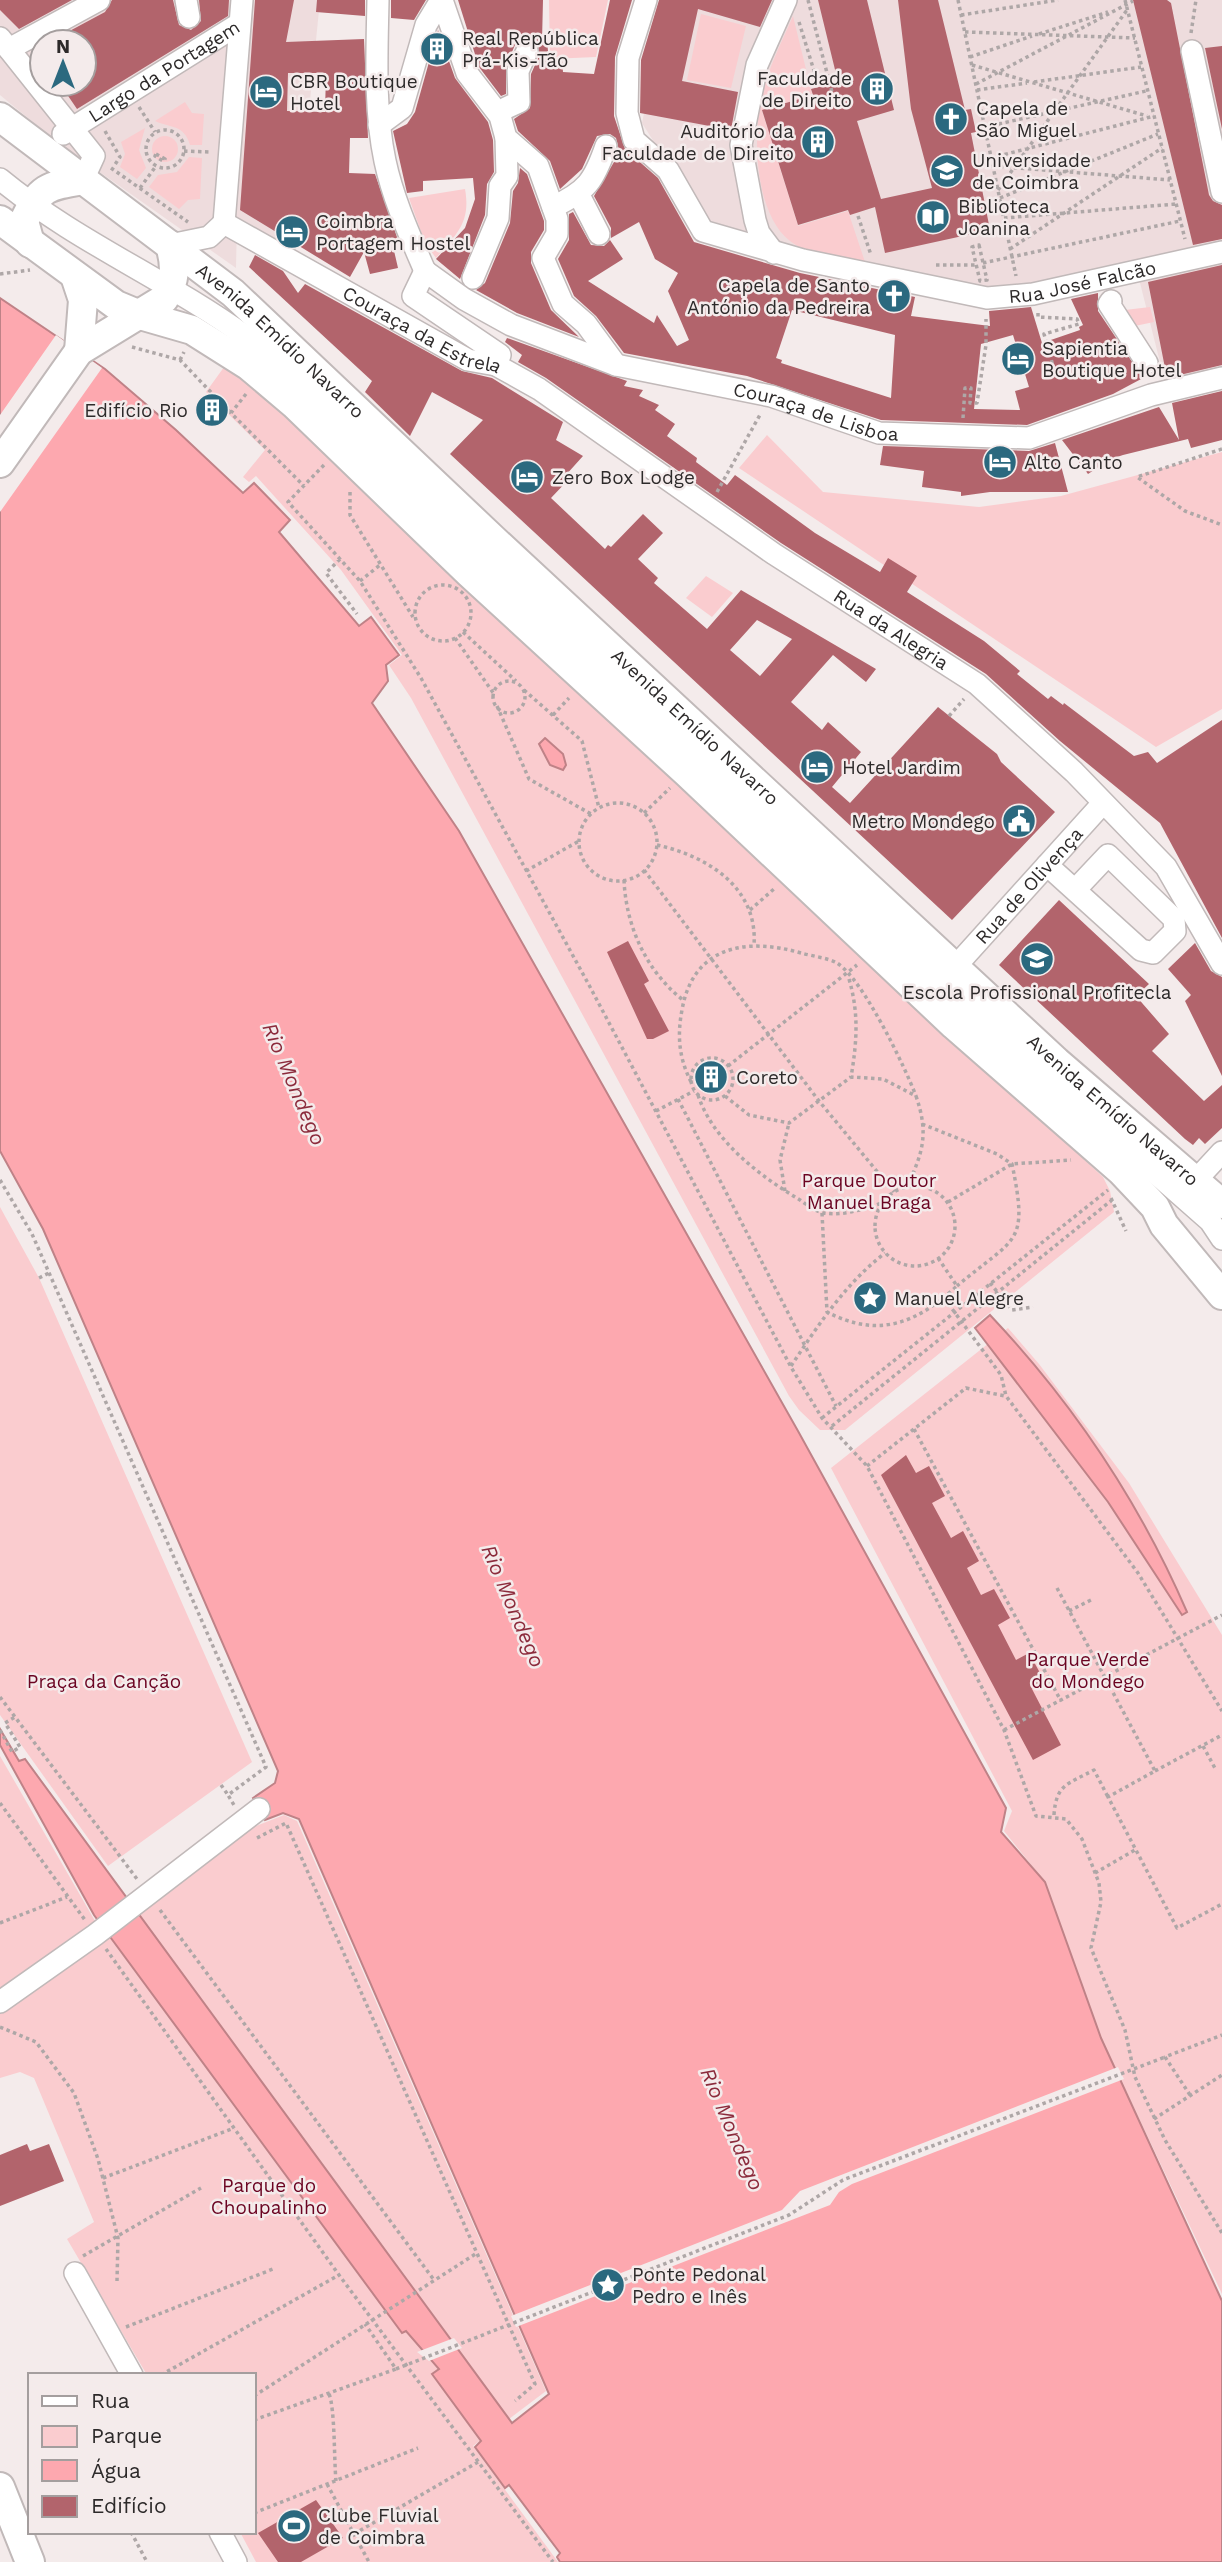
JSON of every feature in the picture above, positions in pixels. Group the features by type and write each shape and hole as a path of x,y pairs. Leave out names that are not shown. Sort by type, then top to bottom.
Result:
{"main road":[{"path":"0,117 20,139 83,180"},
{"path":"31,257 24,221 40,192 51,186 83,180"},
{"name":"Avenida Emídio Navarro","path":"83,180 233,293 493,539 1057,1062 1174,1191"},
{"path":"0,220 31,257 75,276 83,300 79,351"},
{"path":"0,463 79,351 164,299 172,286 176,267 170,245"},
{"name":"Avenida Emídio Navarro","path":"75,276 116,305 140,316 192,330 249,366 294,404 469,573 687,773 954,1025 1121,1171 1174,1191 1222,1204"},
{"name":"Avenida Emídio Navarro","path":"1174,1191 1164,1225 1222,1295"},
{"path":"0,2487 30,2562"}],"street":[{"path":"83,180 94,156 65,128 5,44 99,0"},
{"path":"239,24 242,0"},
{"path":"378,0 379,125 385,162 405,223 425,271"},
{"path":"379,125 402,108 426,25 441,0"},
{"path":"441,0 467,73 500,116 506,138 507,176 500,186 498,218 473,278"},
{"name":"Rua José Falcão","path":"646,0 628,58 627,113 634,140 668,170 703,231 774,253 987,298 1032,294 1222,252"},
{"path":"774,253 759,233 755,220 741,145 757,65 791,6"},
{"name":"Largo da Portagem","path":"65,128 130,92 239,24"},
{"name":"Largo da Portagem","path":"217,230 230,153 239,24"},
{"path":"506,108 519,102 518,71 527,51"},
{"path":"1192,51 1222,192"},
{"path":"506,138 538,166 557,219 557,234 543,258 552,282 563,303 586,324 616,365"},
{"path":"553,207 579,195 596,175 606,146"},
{"path":"0,179 32,204 94,244 172,286 245,336 713,766 969,1009 1210,1222 1222,1239"},
{"path":"579,195 598,234"},
{"path":"170,245 217,230"},
{"name":"Couraça da Estrela","path":"217,230 468,360 496,365 500,355 413,296 425,271"},
{"name":"Couraça de Lisboa","path":"425,271 464,299 512,325 616,365 771,396 879,433 1029,438 1159,393 1222,378"},
{"path":"1111,301 1109,303 1147,363"},
{"name":"Rua da Alegria","path":"496,365 538,389 774,554 957,669 1023,724 1166,867 1183,914 1222,964"},
{"name":"Rua de Olivença","path":"955,967 1103,803"},
{"path":"1047,864 1075,890 1141,950 1153,953 1175,932 1183,914 1108,855 1075,890"},
{"path":"1174,1191 1222,1152"},
{"path":"0,2002 142,1900 251,1815"},
{"path":"75,2273 131,2373"},
{"path":"221,2534 236,2562"}],"path":[{"path":"808,0 833,96"},
{"path":"958,0 1016,276"},
{"path":"961,15 1058,0"},
{"path":"1192,51 1190,40 1196,0"},
{"path":"970,57 1133,1"},
{"path":"998,190 1107,37 1126,4"},
{"path":"1126,4 1185,241"},
{"path":"791,6 818,85 828,80"},
{"path":"976,84 1110,11"},
{"path":"965,32 1135,38"},
{"path":"972,65 1147,116"},
{"path":"977,90 1142,67"},
{"path":"985,127 1147,90"},
{"path":"130,92 155,132"},
{"path":"991,158 1154,116"},
{"path":"166,129 177,133 184,151 174,166 156,166 148,159 145,149 149,138 155,132 166,129"},
{"path":"1000,198 1158,134"},
{"path":"1010,249 1162,148"},
{"path":"184,151 230,153"},
{"path":"140,188 156,166"},
{"path":"993,166 1170,180"},
{"path":"112,168 140,188 217,230"},
{"path":"1004,218 1176,204"},
{"path":"858,216 869,247"},
{"path":"983,263 1180,221"},
{"path":"979,245 983,263 987,280 980,281 972,247 979,245"},
{"path":"0,274 31,257"},
{"path":"962,437 965,388 971,388 970,403 977,403 986,345 987,298"},
{"path":"1047,311 1037,313 1038,317 1077,319 1079,324 1044,334 1057,380"},
{"path":"130,346 180,360 304,486"},
{"path":"231,413 250,390"},
{"path":"708,509 771,396"},
{"path":"1222,449 1137,477 1185,511 1222,526"},
{"path":"325,463 288,502 360,581 421,678 656,1111 791,1367 822,1418 867,1466 1004,1730 1036,1816 1054,1815 1066,1819 1074,1827 1095,1873 1101,1902 1091,1948 1125,2030 1135,2077 1154,2119 1222,2233"},
{"path":"350,487 350,515 418,628 439,641 455,638 463,632 471,618 469,603 453,586 444,584 427,589 416,603 415,620"},
{"path":"340,559 326,573 357,614"},
{"path":"360,581 381,565"},
{"path":"463,632 582,741 599,808"},
{"path":"455,638 494,694 529,779 591,814"},
{"path":"494,694 496,687 508,681 523,688 526,697 518,710 511,712 497,706"},
{"path":"553,715 573,694"},
{"path":"644,813 672,786"},
{"path":"622,803 644,813 651,822 657,845 645,870 624,880 602,877 592,871 585,863 579,841 580,831 591,814 599,808 622,803"},
{"path":"526,872 579,841"},
{"path":"657,845 688,852 721,872 750,911 755,930 754,945"},
{"path":"645,870 819,1101 894,1192"},
{"path":"624,880 625,909 632,931 668,989 683,1000"},
{"path":"750,911 779,884"},
{"path":"882,1203 875,1229 886,1253 907,1265 920,1266 938,1258 950,1246 954,1236 953,1213 948,1202 937,1192 922,1186 907,1187 894,1192 882,1203 855,1212 822,1213 765,1179 720,1133 703,1111 680,1061 678,1027 686,987 711,957 741,946 754,945 792,950 837,963 847,974 872,1008 906,1069 916,1096 922,1124 923,1152 907,1187"},
{"path":"729,1066 861,961"},
{"path":"847,974 856,1003 858,1040 851,1077"},
{"path":"691,1082 694,1067 700,1061 715,1058 729,1066 733,1078 725,1096"},
{"path":"785,1191 780,1160 789,1123 851,1077 883,1079 916,1096"},
{"path":"656,1111 696,1093 711,1100 725,1096"},
{"path":"725,1096 749,1115 789,1123"},
{"path":"678,1099 836,1406"},
{"path":"827,1312 863,1324 902,1324 944,1298 1006,1247 1018,1230 1021,1212 1012,1164 997,1154 922,1124"},
{"path":"948,1202 1012,1164 1074,1160"},
{"path":"0,1180 32,1234 266,1767 228,1795"},
{"path":"1103,1186 1108,1190 1126,1231"},
{"path":"822,1418 1108,1190"},
{"path":"832,1426 1112,1200"},
{"path":"822,1213 827,1312"},
{"path":"791,1367 827,1312 861,1271 886,1253"},
{"path":"938,1258 957,1286"},
{"path":"39,1278 49,1273"},
{"path":"990,1283 1012,1310 1032,1307"},
{"path":"944,1298 1001,1375 1006,1396 1138,1573 1222,1711"},
{"path":"867,1466 966,1388 1006,1396"},
{"path":"855,1391 862,1402"},
{"path":"914,1429 1061,1700"},
{"path":"1057,1588 1155,1772"},
{"path":"1069,1611 1093,1599"},
{"path":"1004,1730 1222,1615"},
{"path":"0,1697 142,1900 434,2280"},
{"path":"0,1730 12,1752 20,1747 5,1723 15,1717"},
{"path":"1108,1797 1222,1735"},
{"path":"1203,1745 1216,1770"},
{"path":"1054,1815 1055,1798 1061,1788 1094,1770 1177,1928 1222,1904"},
{"path":"222,1785 228,1795 251,1815 255,1839 286,1823 536,2384 515,2401"},
{"path":"0,1803 68,1896 99,1932 234,2128 551,2561"},
{"path":"1095,1873 1135,1850"},
{"path":"0,1923 68,1896"},
{"path":"0,2027 36,2042 74,2093 103,2178 118,2238 117,2281"},
{"path":"256,2419 396,2369 789,2215 843,2180 1222,2035"},
{"path":"1165,2057 1189,2095"},
{"path":"1154,2119 1222,2076"},
{"path":"103,2178 234,2128"},
{"path":"75,2273 69,2264 201,2188"},
{"path":"256,2395 477,2253"},
{"path":"109,2334 273,2269"},
{"path":"166,2373 339,2274"},
{"path":"365,2324 396,2369"},
{"path":"329,2394 333,2408 331,2421 336,2481"},
{"path":"256,2512 418,2448"},
{"path":"354,2534 478,2462"},
{"path":"327,2484 369,2562"},
{"path":"132,2534 146,2562"}],"shaded area":[{"path":"0,0 320,0 295,252 237,220 236,268 57,142 0,95"},
{"name":"Universidade de Coimbra","path":"668,0 1222,0 1222,375 1166,386 1136,267 986,293 808,253 702,218 642,123"}],"green space":[{"path":"549,0 608,0 596,57 550,59"},
{"path":"701,14 746,26 731,88 687,80"},
{"path":"793,16 812,94 762,111 798,226 848,211 866,265 816,254 790,241 778,229 763,194 757,152 759,113 768,75"},
{"path":"185,102 192,113 204,114 202,145 190,145 180,130 155,121"},
{"path":"145,128 139,150 146,168 137,179 120,167 125,154 121,142"},
{"path":"165,136 175,139 178,149 175,159 165,162 155,159 152,149 155,139"},
{"path":"189,157 202,158 200,199 188,200 179,209 149,187 158,175 177,172"},
{"path":"465,189 466,210 461,227 436,258 425,243 409,198"},
{"path":"1150,307 1154,322 1130,327 1125,310"},
{"name":"Parque Doutor Manuel Braga","path":"227,363 1103,1177 1110,1191 1114,1212 845,1430 820,1430 789,1396 411,698 389,665 402,655 341,570 256,476 249,482 243,477 265,450 206,392"},
{"path":"767,435 823,492 979,507 1061,496 1222,452 1222,709 1156,747 739,468"},
{"path":"706,576 733,593 712,617 686,598"},
{"name":"Praça da Canção","path":"0,1207 39,1278 252,1762 108,1866 0,1715"},
{"name":"Parque Verde do Mondego","path":"1008,1328 1039,1364 1129,1483 1222,1635 1222,2294 1101,2038 1045,1882 1004,1831 1012,1811 831,1468"},
{"name":"Parque do Choupalinho","path":"0,1756 95,1921 247,1806 256,1826 284,1815 297,1821 546,2391 473,2446 558,2562 256,2562 241,2534 256,2534 256,2373 146,2373 67,2239 94,2222 34,2078 20,2072 0,2078"}],"water":[{"name":"Rio Mondego","path":"0,298 105,369 243,493 254,483 290,520 279,532 359,626 371,617 399,655 386,665 388,681 372,703 459,831 798,1431 1006,1808 1001,1832 1045,1882 1101,2038 1222,2301 1222,2562 560,2562 557,2557 560,2553 509,2485 505,2488 475,2447 481,2441 432,2374 439,2369 406,2331 402,2333 94,1915 0,1745 0,1729 19,1761 25,1759 512,2423 549,2394 299,1819 283,1813 265,1820 253,1798 275,1783 278,1771 43,1229 0,1151"},
{"path":"545,738 563,754 566,765 563,770 550,765 539,744"},
{"path":"990,1315 1049,1383 1102,1455 1148,1531 1187,1612 1182,1615 1108,1502 975,1328"}],"pier":[{"path":"56,335 102,368 0,512 0,415"},
{"name":"Ponte Pedonal Pedro e Inês","path":"1118,2067 1124,2079 852,2184 839,2192 830,2205 516,2327 511,2316 782,2210 800,2191"},
{"path":"454,2338 462,2348 429,2361 417,2352"}],"building":[{"path":"0,0 72,0 19,29 0,10"},
{"path":"112,0 173,0 179,25 191,30 201,21 199,0 229,0 228,16 98,96 98,28 75,28 105,12"},
{"path":"255,0 294,0 286,42 364,39 368,138 350,138 349,173 375,174 398,240 392,242 398,268 370,274 364,252 350,277 240,210","holes":["288,73 326,73 325,112 287,111"]},
{"path":"317,0 365,0 365,16 316,12"},
{"path":"391,0 426,0 414,20 391,18"},
{"path":"458,0 543,0 542,41 547,41 549,61 562,60 563,72 594,74 610,0 632,0 615,57 614,116 625,149 658,178 694,242 800,273 915,297 911,316 990,326 989,311 1031,307 1042,343 1080,330 1079,327 1083,325 1071,299 1098,293 1098,311 1143,378 1113,394 1027,425 881,420 747,376 624,353 596,316 574,296 558,259 569,240 569,214 573,212 591,245 604,246 610,240 623,259 588,281 654,323 657,315 677,346 689,340 668,291 678,273 655,259 639,222 611,238 611,228 594,196 619,150 616,138 610,134 597,136 582,169 560,189 550,161 518,131 514,119 530,108 531,74 539,56 538,44 526,38 515,45 506,66 506,94 501,96 479,67","holes":["792,310 895,335 891,398 781,363 782,360 776,358","1013,335 1029,387 1015,391 1020,410 974,409 981,344"]},
{"path":"659,0 772,0 760,27 698,9 682,81 738,92 731,130 640,113 641,60"},
{"path":"818,0 867,0 894,110 857,121 881,199 932,188 911,109 898,0 938,0 965,110 971,109 976,132 971,133 990,230 885,253 875,207 850,215 848,210 798,225 762,110 813,95 811,89 838,82"},
{"path":"1133,0 1167,0 1171,3 1209,195 1213,201 1222,205 1222,239 1193,245"},
{"path":"438,30 455,78 488,122 493,140 494,172 487,184 485,215 460,279 436,259 465,228 475,199 473,178 423,181 423,191 407,193 393,131 407,124 415,112"},
{"path":"1222,46 1222,129 1205,48"},
{"path":"70,98 95,98 77,109"},
{"path":"520,168 527,174 544,221 544,230 531,252 531,263 551,310 579,337 517,313 476,290 485,283 510,223 513,191 518,183"},
{"path":"255,255 283,271 298,293 305,284 462,371 492,378 563,422 556,440 583,456 565,476 569,479 551,498 605,549 608,545 611,547 643,514 663,533 638,559 658,578 654,583 707,629 741,590 876,669 866,682 833,655 791,702 822,730 828,722 861,752 832,787 850,803 938,707 997,754 1001,762 1055,812 952,920 450,454 483,420 432,392 410,436 365,392 372,381 249,267","holes":["757,620 792,639 760,676 730,650"]},
{"path":"1222,265 1222,365 1167,378 1148,282"},
{"path":"507,338 627,381 624,386 643,390 639,396 659,405 655,410 675,424 667,436 697,458 696,462 727,485 735,475 815,533 880,572 888,558 917,576 907,592 984,641 1020,671 1017,674 1048,699 1051,696 1063,705 1064,703 1134,756 1148,752 1157,763 1222,720 1222,938 1160,823 1060,741 986,674 781,543 546,378 518,362 522,355 505,342"},
{"path":"1222,391 1222,440 1191,448 1188,439 1123,455 1099,463 1100,466 1088,474 1062,440 1159,407 1179,440 1172,403"},
{"path":"1055,443 1068,492 990,492 961,496 961,492 922,487 924,471 880,465 883,446 1029,451"},
{"path":"1059,900 1149,984 1136,996 1169,1034 1152,1051 1204,1101 1222,1085 1222,1128 1205,1144 1199,1138 1193,1145 1185,1139 999,965"},
{"path":"628,941 649,981 644,984 669,1031 653,1039 647,1039 607,952"},
{"path":"1195,943 1211,971 1222,977 1222,1076 1185,1001 1191,995 1168,969"},
{"name":"Coreto","path":"711,1065 722,1072 723,1077 716,1088 711,1089 700,1082 699,1077 706,1066"},
{"path":"906,1455 916,1473 929,1466 945,1496 932,1503 951,1538 963,1531 979,1561 967,1568 981,1595 994,1589 1010,1618 998,1625 1016,1660 1029,1653 1045,1682 1032,1689 1061,1745 1033,1760 881,1475"},
{"path":"27,2144 30,2151 49,2144 64,2181 0,2206 0,2155"},
{"path":"316,2500 343,2538 301,2562 278,2562 258,2533"}],"place":[{"name":"Real República Prá-Kis-Tão","path":"437,49"},
{"name":"Faculdade de Direito","path":"877,89"},
{"name":"CBR Boutique Hotel","path":"266,92"},
{"name":"Capela de São Miguel","path":"951,119"},
{"name":"Auditório da Faculdade de Direito","path":"818,142"},
{"name":"Universidade de Coimbra","path":"947,171"},
{"name":"Biblioteca Joanina","path":"933,217"},
{"name":"Coimbra Portagem Hostel","path":"292,232"},
{"name":"Capela de Santo António da Pedreira","path":"894,296"},
{"name":"Sapientia Boutique Hotel","path":"1018,359"},
{"name":"Edifício Rio","path":"212,410"},
{"name":"Alto Canto","path":"1000,462"},
{"name":"Zero Box Lodge","path":"527,477"},
{"name":"Hotel Jardim","path":"817,767"},
{"name":"Metro Mondego","path":"1019,821"},
{"name":"Escola Profissional Profitecla","path":"1037,959"},
{"name":"Coreto","path":"711,1077"},
{"name":"Manuel Alegre","path":"870,1298"},
{"name":"Ponte Pedonal Pedro e Inês","path":"608,2285"},
{"name":"Clube Fluvial de Coimbra","path":"294,2526"}]}
